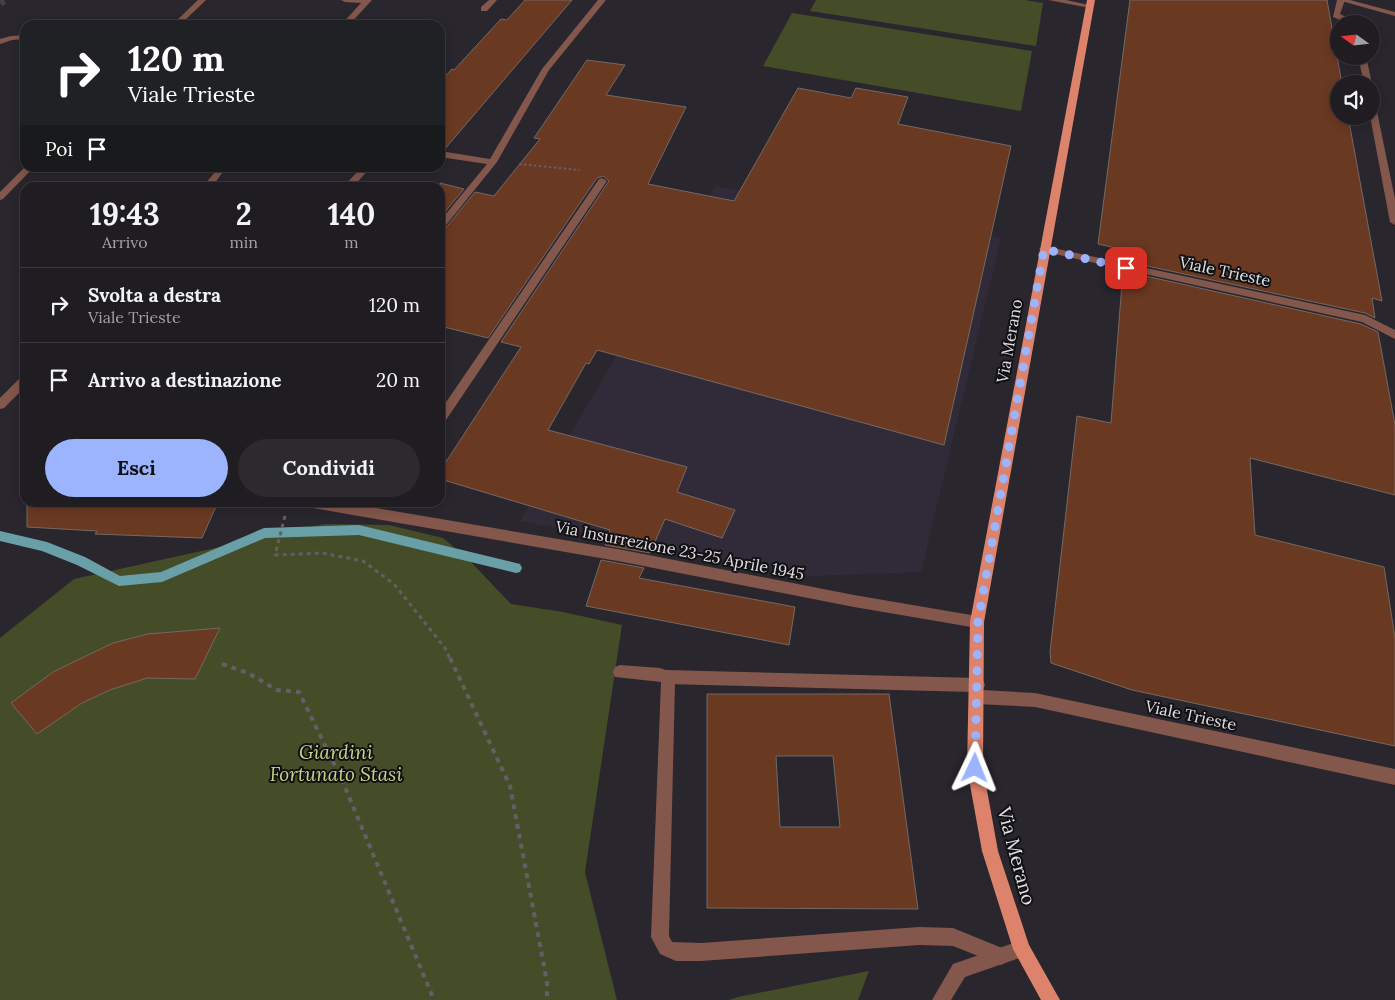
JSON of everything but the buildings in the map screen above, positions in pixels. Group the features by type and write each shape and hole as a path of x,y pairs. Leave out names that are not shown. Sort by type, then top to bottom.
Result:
{"main road":[{"name":"Via Merano","path":"1052,1000 1022,949 990,851 975,768 978,622 1044,249 1091,3"}],"street":[{"path":"181,20 202,0"},
{"path":"345,0 367,0"},
{"path":"349,20 367,0"},
{"path":"484,9 493,0"},
{"path":"445,221 493,162 546,69 602,0"},
{"name":"Via Merano","path":"1052,0 1091,3"},
{"path":"1336,15 1342,0 1395,14"},
{"path":"0,42 11,38 20,38"},
{"path":"1376,125 1395,222"},
{"path":"445,155 493,162"},
{"path":"0,197 25,172"},
{"path":"211,182 219,172"},
{"path":"352,182 362,172"},
{"path":"445,413 602,181"},
{"name":"Viale Trieste","path":"1044,249 1365,319 1395,335"},
{"path":"0,405 20,385"},
{"name":"Via Insurrezione 23-25 Aprile 1945","path":"379,508 854,601 978,622"},
{"path":"620,672 666,677 978,691"},
{"path":"666,677 668,696 659,916 660,937 666,948 676,952 701,952 919,936 953,937 1001,956"},
{"name":"Viale Trieste","path":"978,691 1087,710 1395,777"},
{"path":"941,1000 959,970 1022,949"}],"path":[{"path":"493,162 585,171 596,174 602,181"},
{"path":"286,511 275,555 322,553 363,560 394,584 445,648 510,786 547,982 547,1000"},
{"path":"222,664 248,673 277,690 299,692 342,780 434,1000"}],"shaded area":[{"path":"715,186 1001,238 921,572 812,576 520,521"}],"green space":[{"path":"816,0 1025,0 1043,3 1036,46 810,11"},
{"path":"792,13 1032,51 1021,111 763,66"},
{"name":"Giardini Fortunato Stasi","path":"325,524 389,525 443,538 469,560 511,604 563,612 622,625 585,872 617,1000 0,1000 0,638 74,579"},
{"path":"869,971 858,1000 729,1000 738,997"}],"waterway":[{"path":"0,536 43,546 81,561 119,581 162,577 264,533 359,530 516,568"}],"tunnel":[{"path":"0,2 4,0"}],"route":[{"path":"975,768 978,697 978,622 1044,249 1126,268"}]}
